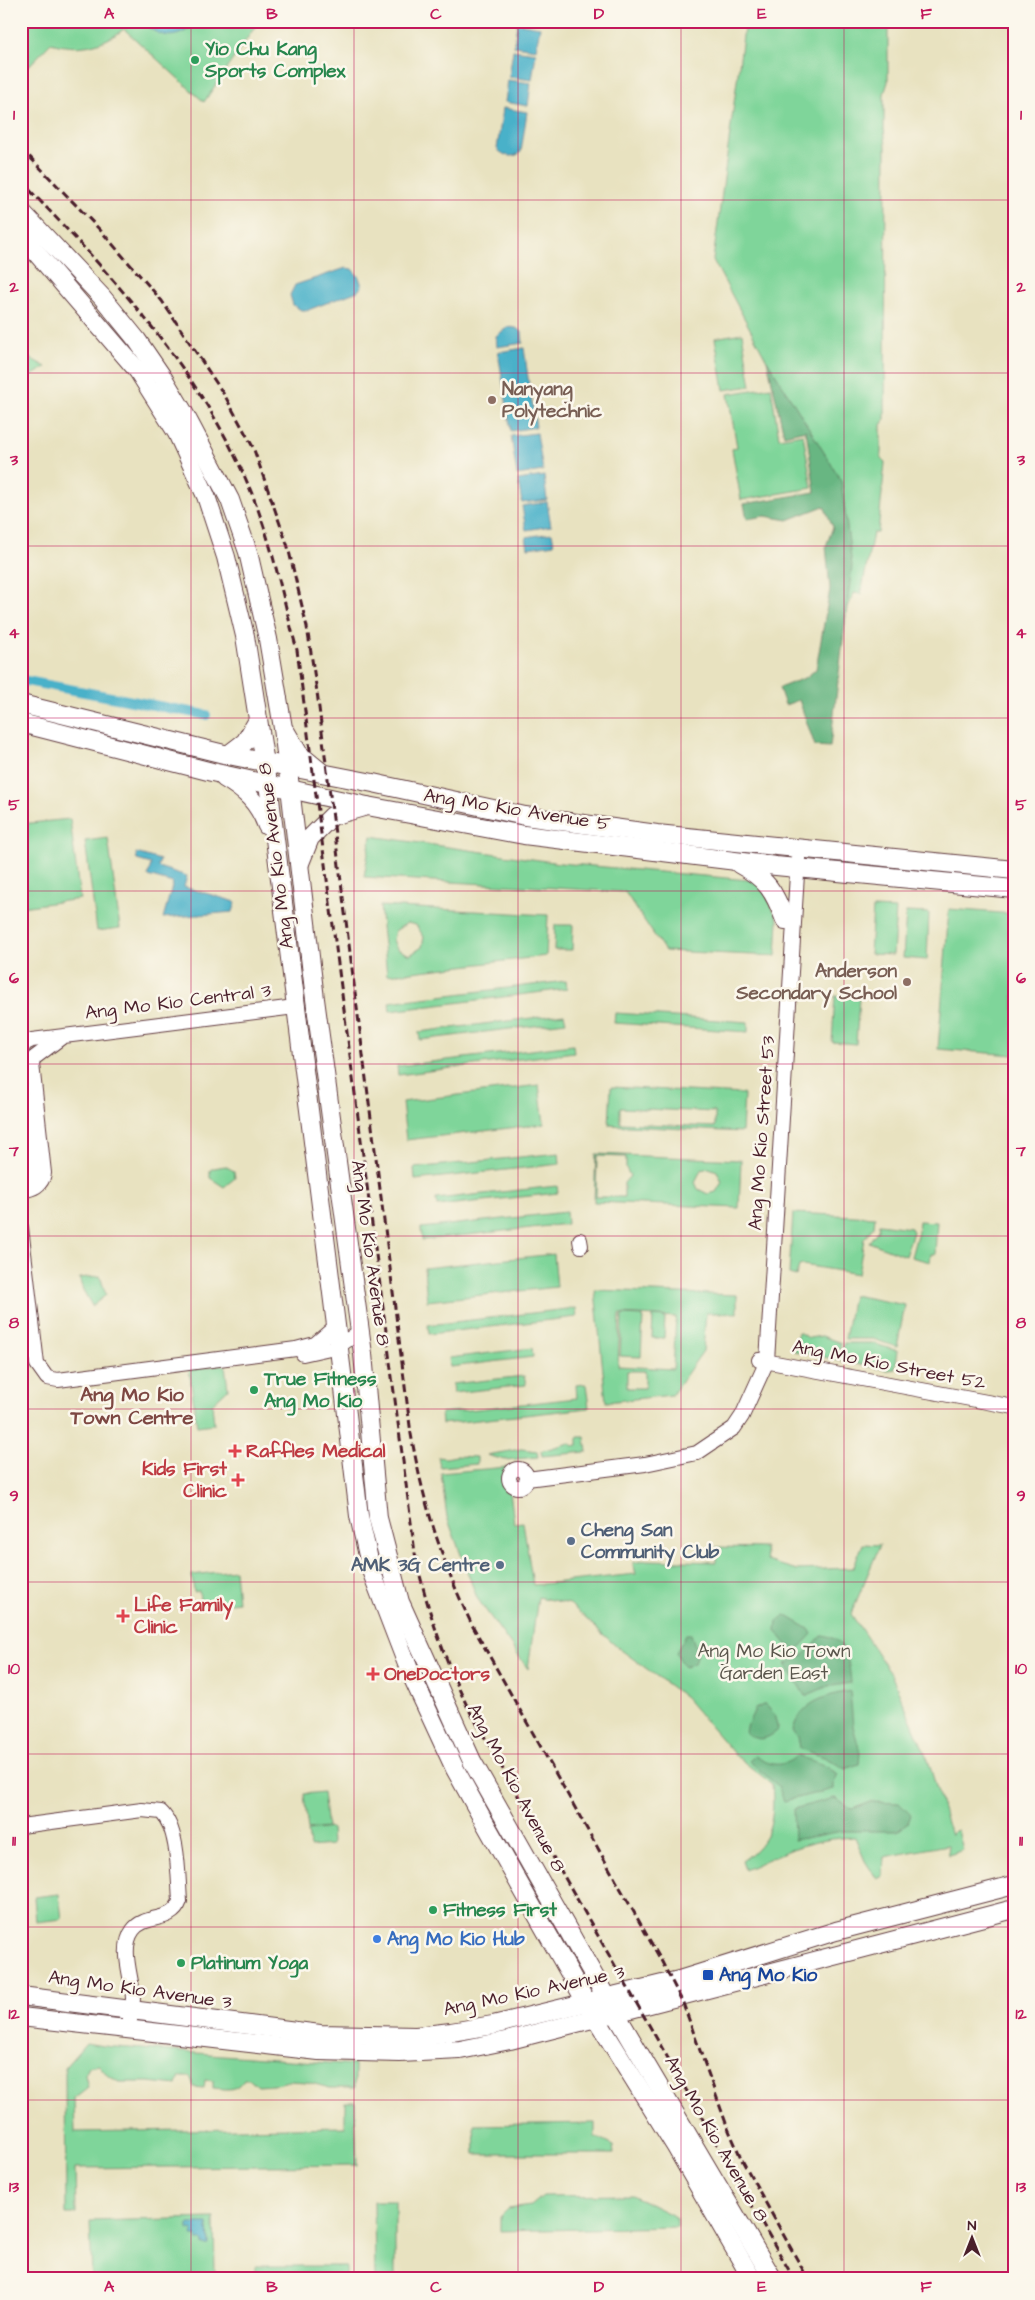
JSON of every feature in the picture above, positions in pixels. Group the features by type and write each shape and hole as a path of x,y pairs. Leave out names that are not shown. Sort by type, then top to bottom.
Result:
{"main road":[{"name":"Ang Mo Kio Avenue 8","path":"21,211 102,296 137,340 184,413 230,500 248,552 264,622 283,728 344,1223 360,1332 378,1518 400,1602 472,1761 606,1997 773,2279"},
{"name":"Ang Mo Kio Avenue 8","path":"21,235 138,370 177,433 206,496 226,557 246,636 268,783 274,845 339,1346 359,1516 372,1573 410,1672 455,1769 586,2002 676,2148 752,2279"},
{"name":"Ang Mo Kio Avenue 5","path":"21,704 228,755 525,816 640,832 1014,870"},
{"path":"228,755 244,742 258,720"},
{"name":"Ang Mo Kio Avenue 5","path":"21,722 212,772 368,806 524,836 793,867 1014,889"},
{"path":"283,728 299,754 324,774"},
{"path":"212,772 241,788 252,798 261,809 274,845"},
{"path":"299,865 310,838 332,816 368,806"},
{"path":"732,860 752,871 768,884 785,920"},
{"path":"323,1225 333,1232 341,1230 344,1223"},
{"name":"Ang Mo Kio Avenue 3","path":"21,1996 320,2034 416,2036 493,2025 679,1980 836,1931 1014,1885"},
{"name":"Ang Mo Kio Avenue 3","path":"21,2017 319,2052 433,2052 485,2045 596,2018 1014,1909"},
{"path":"562,2009 570,1999 574,1980"}],"street":[{"name":"Ang Mo Kio Street 53","path":"526,1476 547,1476 645,1464 697,1453 734,1428 742,1416 762,1360 794,847"},
{"name":"Ang Mo Kio Street 53","path":"762,1360 785,920 793,867"},
{"name":"Ang Mo Kio Central 3","path":"28,1056 24,1044 28,1041 295,1007"},
{"path":"21,1087 32,1170 30,1176 22,1185 31,1190 43,1181 44,1173 28,1056"},
{"path":"21,1227 38,1364 47,1378 58,1380 309,1347 321,1340 336,1326"},
{"path":"234,1358 254,1360 324,1351 339,1346 360,1332"},
{"name":"Ang Mo Kio Street 52","path":"762,1360 1014,1407"},
{"path":"21,1826 142,1810 161,1812 169,1822 173,1836 180,1901 178,1907 170,1915 142,1923 130,1935 127,1954 133,1998 128,2030"}],"green space":[{"name":"Yio Chu Kang Sports Complex","path":"21,21 259,21 204,102 124,29 98,43 80,47 51,43 21,74"},
{"path":"745,21 888,21 888,82 884,94 886,146 885,419 881,425 881,459 885,463 878,533 873,533 861,594 854,593 838,631 844,504 713,260"},
{"path":"742,333 751,386 724,390 715,338"},
{"path":"21,353 46,367 21,382"},
{"path":"767,360 841,480 852,566 830,747 815,746 799,700 785,705 779,688 807,677 816,669 830,589 826,546 833,527 824,506 788,520 765,516 747,519 744,504 815,492 806,430 784,435"},
{"path":"771,387 779,438 803,434 812,488 741,500 732,449 737,447 728,394"},
{"path":"70,819 80,899 21,907 21,824"},
{"path":"371,836 560,863 760,881 778,920 776,956 665,951 625,892 364,877"},
{"path":"108,838 120,928 97,931 85,841"},
{"path":"380,906 548,915 546,956 387,975","holes":["407,923 416,925 424,937 422,947 410,955 397,949 393,940 395,931"]},
{"path":"873,908 896,909 893,955 870,954"},
{"path":"949,909 1014,914 1014,1055 938,1049"},
{"path":"906,912 929,913 927,960 903,958"},
{"path":"555,925 573,925 572,950 554,950"},
{"path":"566,981 567,989 390,1011 389,1002"},
{"path":"835,996 859,998 856,1044 832,1042"},
{"path":"615,1013 748,1022 748,1032 614,1023"},
{"path":"564,1014 566,1022 420,1040 419,1032"},
{"path":"573,1045 574,1052 398,1075 397,1066"},
{"path":"539,1085 544,1124 406,1140 402,1102"},
{"path":"611,1087 744,1094 742,1132 609,1125","holes":["620,1108 715,1112 715,1127 620,1123"]},
{"path":"559,1153 560,1164 415,1180 414,1168"},
{"path":"596,1154 741,1160 739,1208 594,1202","holes":["597,1156 626,1157 626,1168 630,1176 624,1183 624,1197 596,1197","709,1168 717,1171 722,1182 716,1192 708,1194 698,1189 695,1182 701,1170"]},
{"path":"225,1166 234,1171 235,1178 224,1187 210,1178 210,1170"},
{"path":"557,1186 558,1193 437,1206 436,1199"},
{"path":"566,1212 567,1224 422,1240 421,1228"},
{"path":"793,1213 875,1217 874,1226 864,1239 858,1274 803,1265 799,1266 796,1276 789,1274"},
{"path":"919,1221 937,1222 935,1254 931,1254 930,1262 911,1257"},
{"path":"879,1224 911,1228 913,1232 905,1256 869,1242 878,1230"},
{"path":"554,1254 557,1287 427,1301 424,1268"},
{"path":"100,1276 106,1295 92,1306 79,1278"},
{"path":"595,1290 737,1295 737,1313 706,1313 703,1351 672,1395 606,1402","holes":["620,1314 676,1317 673,1369 618,1366","627,1371 645,1371 645,1388 627,1388"]},
{"path":"853,1295 905,1305 897,1347 873,1339 845,1339"},
{"path":"576,1308 577,1317 429,1334 428,1325"},
{"path":"622,1315 643,1316 641,1357 620,1356"},
{"path":"653,1316 665,1317 664,1338 652,1338"},
{"path":"798,1332 809,1338 822,1336 841,1343 838,1360 794,1351"},
{"path":"844,1343 872,1343 898,1351 895,1369 888,1370 841,1361"},
{"path":"532,1348 533,1357 450,1367 449,1358"},
{"path":"225,1365 228,1389 212,1404 214,1424 197,1426 189,1369"},
{"path":"524,1376 526,1385 453,1393 452,1384"},
{"path":"586,1384 589,1408 442,1424 441,1413 577,1398 576,1385"},
{"path":"578,1437 585,1437 587,1452 542,1456 541,1451 569,1443 573,1446 578,1445"},
{"path":"521,1449 537,1451 538,1457 505,1460 487,1455"},
{"path":"438,1457 477,1457 477,1464 440,1467"},
{"name":"Ang Mo Kio Town Garden East","path":"507,1467 514,1523 523,1522 533,1585 636,1574 633,1563 647,1560 716,1562 716,1547 765,1548 767,1561 797,1570 853,1568 863,1544 880,1545 851,1614 891,1674 928,1760 951,1836 953,1832 958,1830 963,1850 949,1855 948,1845 884,1857 883,1876 877,1879 865,1861 855,1837 839,1838 798,1847 745,1870 742,1861 760,1845 769,1828 773,1808 772,1784 735,1755 685,1697 617,1647 570,1604 538,1597 528,1669 477,1598 447,1517 441,1473"},
{"path":"235,1570 238,1602 201,1607 199,1591 194,1592 192,1575"},
{"path":"785,1615 809,1629 812,1634 798,1649 787,1645 776,1631 777,1621"},
{"path":"686,1634 691,1634 698,1654 694,1663 685,1667 676,1653"},
{"path":"822,1635 830,1637 842,1646 848,1659 851,1683 826,1687 805,1696 786,1664 805,1654"},
{"path":"850,1691 853,1726 860,1752 859,1764 845,1769 826,1758 800,1748 798,1737 793,1730 802,1713 815,1702 831,1695"},
{"path":"765,1704 774,1714 778,1730 766,1738 754,1738 746,1733 747,1727 755,1709"},
{"path":"755,1756 771,1764 781,1764 797,1756 822,1764 838,1774 834,1782 834,1789 784,1801 778,1786 749,1761"},
{"path":"323,1792 327,1828 308,1830 304,1794"},
{"path":"835,1798 852,1809 871,1802 899,1803 911,1815 908,1823 898,1831 842,1831 794,1840 793,1809"},
{"path":"331,1828 332,1845 310,1847 308,1831"},
{"path":"59,1894 62,1919 36,1922 34,1897"},
{"path":"86,2043 103,2046 355,2065 355,2088 330,2088 307,2082 288,2081 258,2086 250,2079 244,2079 234,2088 227,2089 213,2088 213,2081 205,2080 204,2088 194,2087 190,2077 180,2077 177,2085 149,2082 119,2082 109,2077 99,2065 89,2067 85,2075 88,2087 74,2098 75,2132 345,2127 345,2102 355,2102 357,2165 75,2168 76,2214 66,2214 65,2067"},
{"path":"595,2123 595,2137 613,2146 614,2154 475,2154 474,2125"},
{"path":"632,2195 676,2217 676,2227 500,2231 500,2217 508,2209 531,2206 543,2196"},
{"path":"374,2201 395,2201 395,2279 375,2279"},
{"path":"214,2218 215,2275 231,2275 231,2279 92,2279 90,2221"},
{"path":"255,2266 346,2266 346,2279 240,2279 240,2274 255,2274"}],"water":[{"path":"147,21 191,21 193,25 182,33 171,36 154,31 148,27"},
{"path":"517,23 540,27 536,49 514,46"},
{"path":"513,50 536,53 532,80 509,77"},
{"path":"508,80 531,83 528,106 505,102"},
{"path":"503,108 527,112 521,152 512,156 506,155 497,149"},
{"path":"346,268 352,269 359,277 362,286 358,291 308,310 301,310 293,305 290,295 295,285"},
{"path":"508,327 516,328 522,332 523,343 497,347 496,336"},
{"path":"524,348 529,385 504,389 498,352"},
{"path":"530,390 536,427 511,431 505,394"},
{"path":"537,433 543,471 517,475 511,436"},
{"path":"544,476 547,500 522,503 518,480"},
{"path":"547,502 551,526 526,530 522,506"},
{"path":"552,533 554,544 528,548 526,537"},
{"path":"136,853 160,860 158,867 187,876 184,887 236,902 233,912 163,918 173,883 148,876 151,864 137,860"},
{"path":"188,2224 208,2224 209,2245 203,2245 203,2241 198,2240 197,2236 192,2236 192,2230 188,2230"}],"waterway":[{"path":"21,680 206,715"}],"railway":[{"path":"21,148 101,231 162,301 225,396 253,447 288,547 307,627 317,692 411,1434 421,1484 435,1532 461,1602 472,1625 662,1962 683,2003 727,2126 742,2160 808,2279"},
{"path":"21,181 93,257 160,337 190,379 218,423 241,469 261,518 271,551 297,650 415,1553 430,1613 451,1670 468,1708 794,2279"}],"place":[{"name":"Yio Chu Kang Sports Complex","path":"195,60"},
{"name":"Nanyang Polytechnic","path":"492,400"},
{"name":"Anderson Secondary School","path":"907,982"},
{"name":"True Fitness Ang Mo Kio","path":"254,1390"},
{"name":"Raffles Medical","path":"235,1451"},
{"name":"Kids First Clinic","path":"238,1480"},
{"name":"Cheng San Community Club","path":"571,1541"},
{"name":"AMK 3G Centre","path":"500,1565"},
{"name":"Life Family Clinic","path":"123,1616"},
{"name":"OneDoctors","path":"373,1674"},
{"name":"Fitness First","path":"433,1910"},
{"name":"Ang Mo Kio Hub","path":"377,1939"},
{"name":"Platinum Yoga","path":"181,1963"},
{"name":"Ang Mo Kio","path":"708,1975"}],"district":[{"name":"Ang Mo Kio Town Centre","path":"132,1406"}]}
